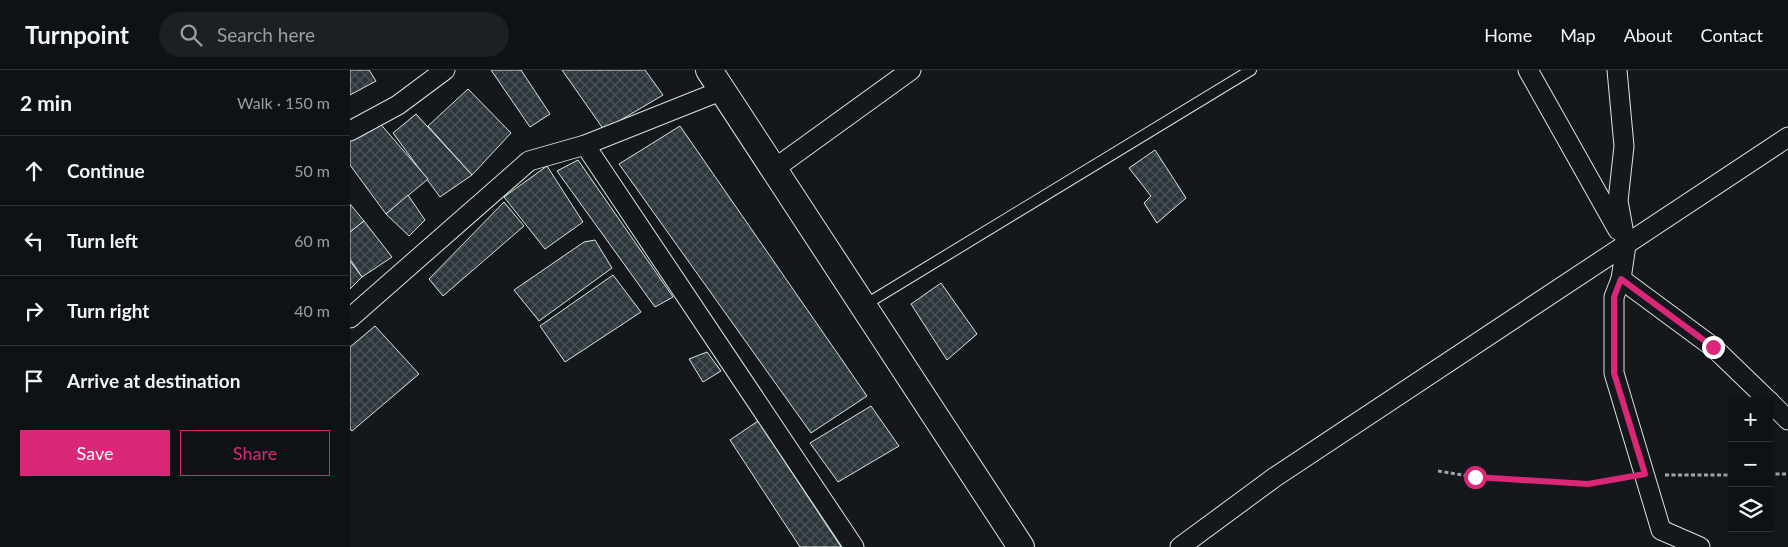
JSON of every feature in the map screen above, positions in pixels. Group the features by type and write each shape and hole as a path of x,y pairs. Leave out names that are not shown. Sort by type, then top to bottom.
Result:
{"street":[{"path":"350,131 398,105 445,70"},
{"path":"774,169 911,70"},
{"path":"1528,70 1626,245"},
{"path":"1617,70 1624,146 1618,201 1626,245 1621,279 1614,297 1614,373 1664,538 1700,547"},
{"path":"350,317 529,161 585,145 716,80 1020,547"},
{"path":"1180,547 1275,477 1788,137"},
{"path":"585,145 854,547"},
{"path":"1621,279 1713,347 1765,397"},
{"path":"1773,405 1788,420"}],"lane":[{"path":"863,306 1251,70"}],"path":[{"path":"1438,472 1475,477 1588,484 1645,474 1728,476"},
{"path":"1773,474 1788,474"}],"building":[{"path":"350,70 369,70 376,81 350,95"},
{"path":"491,70 521,70 550,114 530,127"},
{"path":"562,70 645,70 663,95 604,130"},
{"path":"468,89 511,133 472,175 428,126"},
{"path":"416,114 472,175 440,197 393,133"},
{"path":"377,120 428,179 386,214 350,165 350,138"},
{"path":"680,126 867,396 811,433 619,164"},
{"path":"1155,150 1186,198 1157,223 1144,203 1151,196 1129,168"},
{"path":"578,160 673,297 655,307 557,171"},
{"path":"547,166 583,222 545,249 504,197"},
{"path":"408,195 425,220 409,236 386,214"},
{"path":"504,202 524,226 443,296 429,279"},
{"path":"350,204 364,221 350,232"},
{"path":"364,221 392,257 362,277 350,259 350,232"},
{"path":"595,240 612,268 539,321 514,290 584,242"},
{"path":"350,261 362,277 350,289"},
{"path":"613,275 641,312 565,362 540,326"},
{"path":"941,283 977,334 947,360 911,304"},
{"path":"375,326 419,374 352,431 350,429 350,347"},
{"path":"707,352 721,371 703,382 689,359"},
{"path":"871,406 899,446 838,482 810,443"},
{"path":"758,421 841,547 800,547 730,440"}],"route":[{"path":"1475,477 1588,484 1645,474 1614,373 1614,297 1621,279 1713,347"}]}
